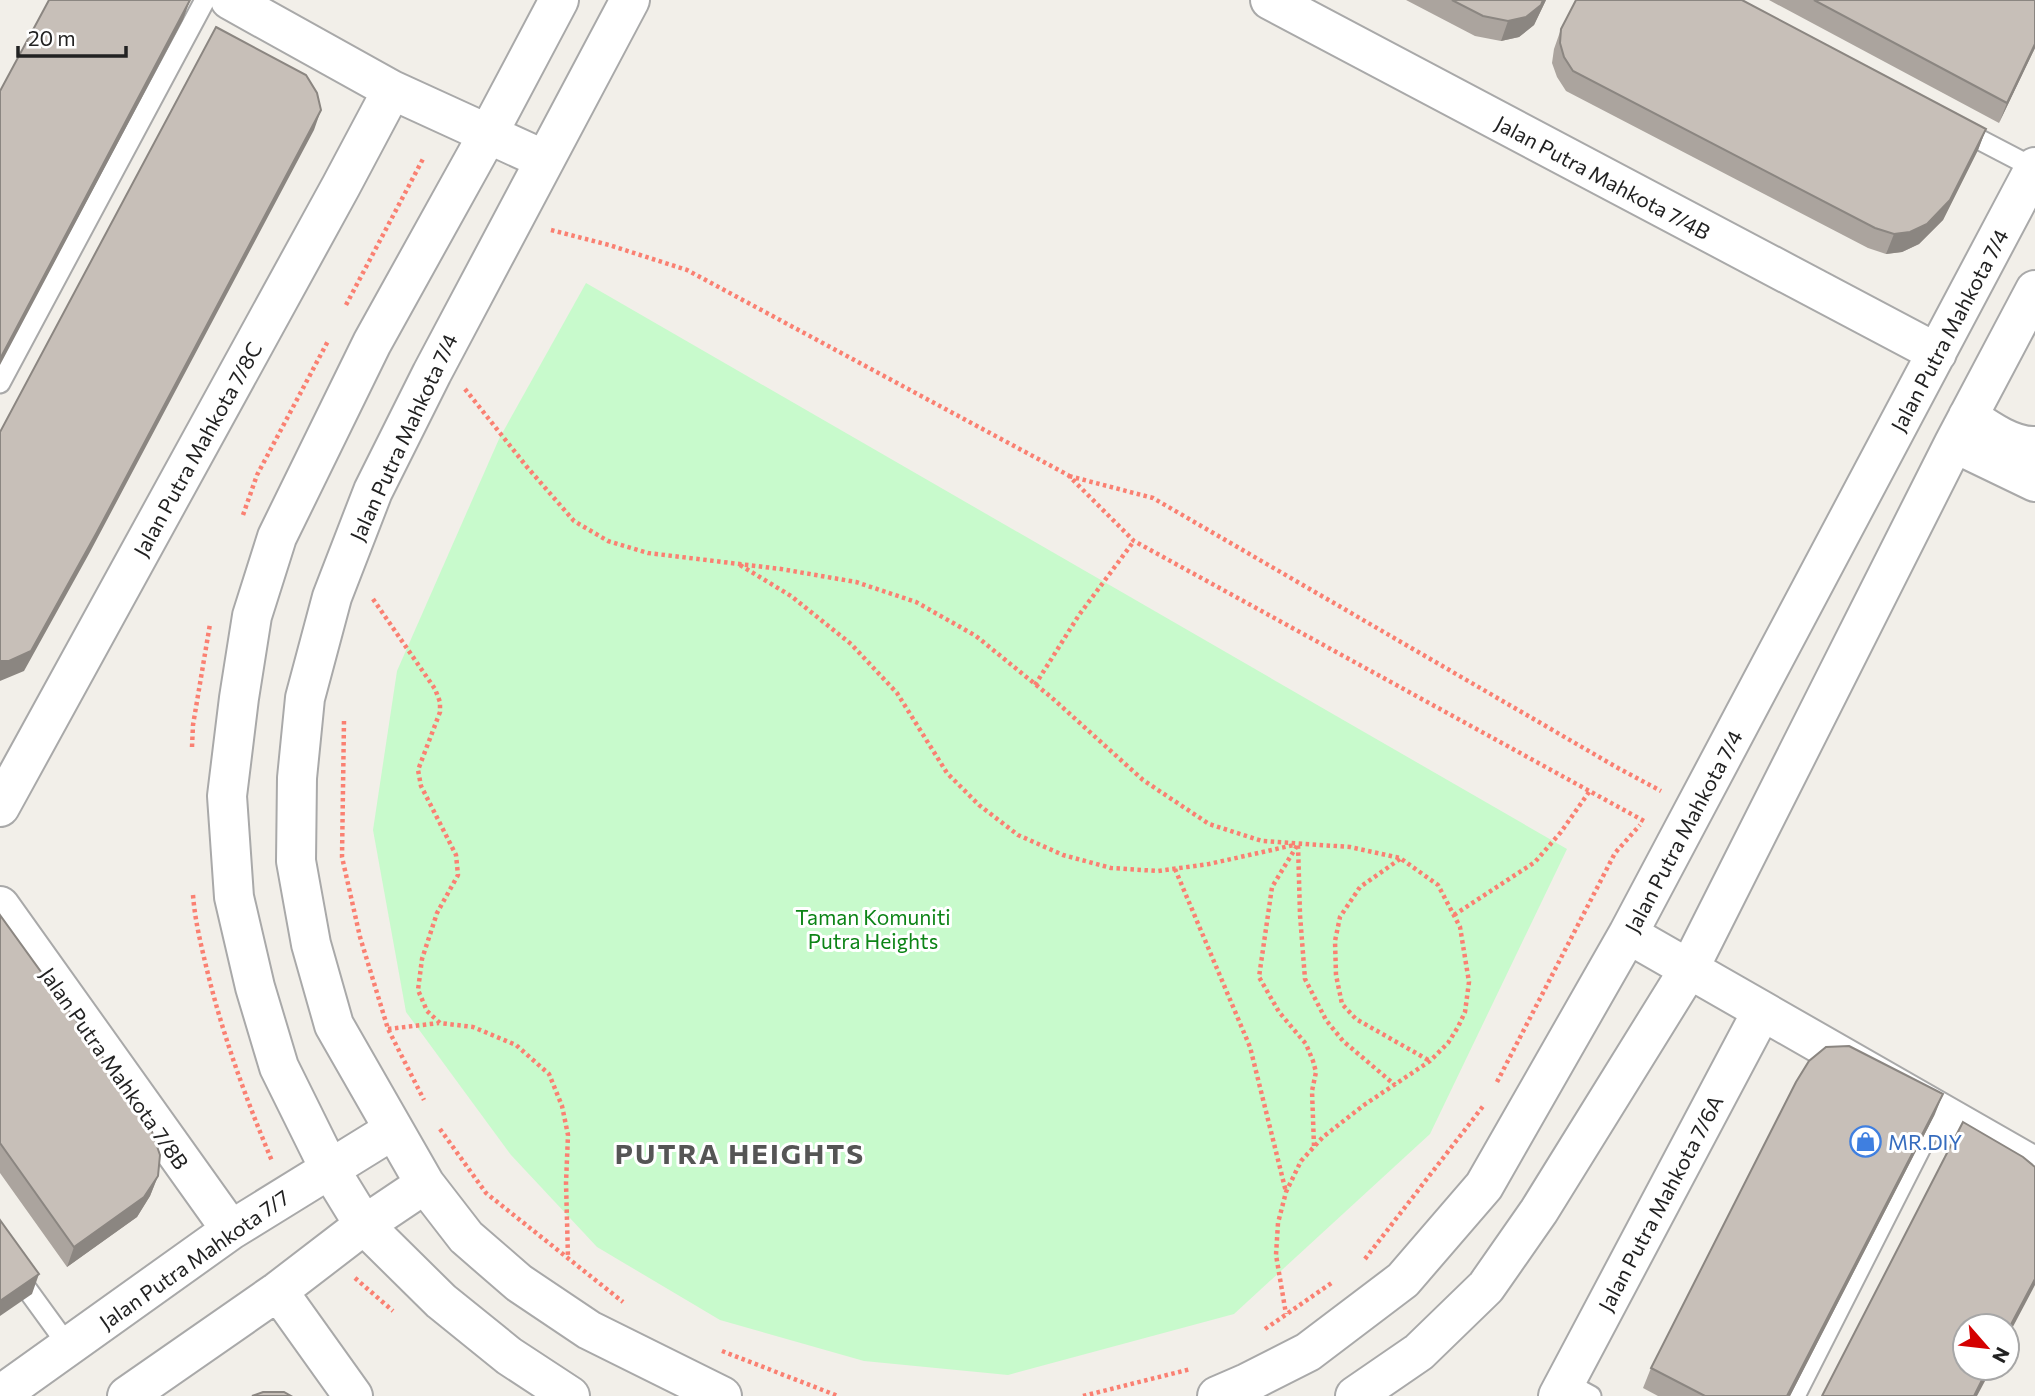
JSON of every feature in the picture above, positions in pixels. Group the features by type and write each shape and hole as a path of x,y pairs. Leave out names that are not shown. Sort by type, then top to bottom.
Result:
{"street":[{"path":"230,0 391,90 545,160"},
{"path":"559,0 372,343 277,537 252,616 227,796 234,897 255,986 279,1067 329,1168 364,1224 441,1301 509,1356 570,1396"},
{"name":"Jalan Putra Mahkota 7/4","path":"630,0 432,373 373,491 332,597 305,698 298,778 296,861 312,944 334,1025 425,1184 466,1237 519,1283 589,1330 722,1396"},
{"name":"Jalan Putra Mahkota 7/4B","path":"1270,0 1937,353"},
{"name":"Jalan Putra Mahkota 7/8C","path":"0,807 391,90"},
{"name":"Jalan Putra Mahkota 7/4","path":"1208,1382 1247,1383 1308,1352 1403,1280 1485,1186 1628,934 2035,168"},
{"path":"1355,1396 1419,1352 1486,1287 1539,1210 1689,969 1961,430 2035,290"},
{"path":"1961,430 2025,446 2035,446"},
{"path":"1961,430 2035,482"},
{"name":"Jalan Putra Mahkota 7/8B","path":"0,906 231,1230"},
{"path":"1628,934 2035,1167"},
{"name":"Jalan Putra Mahkota 7/6A","path":"1572,1391 1762,1011"},
{"name":"Jalan Putra Mahkota 7/7","path":"0,1395 231,1230 393,1130"},
{"path":"127,1396 278,1292 364,1224 425,1184"},
{"path":"278,1292 354,1396"}],"lane":[{"path":"0,383 205,0"},
{"path":"1947,123 2035,168"},
{"path":"1795,1396 1939,1112"},
{"path":"0,1252 69,1347"}],"path":[{"path":"545,241 555,220"},
{"path":"551,230 687,270 1068,475 1153,498 1606,762 1667,794"},
{"path":"432,373 467,390 527,467 574,521 608,541 648,553 781,569 856,582 916,602 976,636 1143,780 1209,824 1262,841 1350,847 1400,858 1438,886 1460,927 1469,982 1465,1012 1448,1044 1430,1061 1364,1105 1323,1137 1301,1161 1286,1192 1278,1223 1276,1255 1286,1314"},
{"path":"461,402 473,379"},
{"path":"1068,475 1134,541 1644,821"},
{"path":"1035,685 1080,615 1134,541"},
{"path":"738,564 791,596 851,644 897,693 947,773 979,805 1018,835 1062,855 1111,868 1158,871 1209,864 1298,844"},
{"path":"368,610 372,598 435,690 440,702 440,712 418,770 421,786 456,855 458,875 437,913 422,959 418,990 427,1011 440,1023"},
{"path":"344,712 342,858 360,937 388,1029 428,1108"},
{"path":"1454,915 1535,862 1561,832 1589,792"},
{"path":"1493,1089 1615,853 1652,812"},
{"path":"1298,844 1300,915 1306,979 1326,1020 1343,1041 1395,1085"},
{"path":"1298,844 1272,887 1259,977 1279,1012 1306,1044 1313,1061 1316,1072 1312,1091 1314,1147"},
{"path":"1400,858 1360,887 1340,917 1335,941 1336,975 1342,1004 1356,1019 1430,1061"},
{"path":"1175,869 1250,1047 1286,1192"},
{"path":"388,1029 440,1023 473,1027 516,1045 549,1074 562,1105 568,1135 568,1258"},
{"path":"1364,1261 1487,1101"},
{"path":"434,1120 486,1193 626,1305"},
{"path":"1255,1336 1342,1276"},
{"path":"716,1348 838,1396"},
{"path":"1083,1396 1208,1382"}],"green space":[{"name":"Taman Komuniti Putra Heights","path":"586,283 1567,849 1430,1134 1234,1314 1008,1375 864,1361 720,1320 597,1247 511,1155 406,1012 373,830 397,671 499,439"}],"building":[{"path":"49,0 190,0 0,359 0,91"},
{"path":"1452,0 1543,0 1541,5 1526,17 1508,21 1483,16"},
{"path":"1576,0 1742,0 1986,129 1950,200 1927,224 1910,232 1894,234 1875,228 1573,71 1564,57 1560,43 1561,29"},
{"path":"1814,0 2035,0 2035,44 2007,103"},
{"path":"216,27 306,75 317,93 321,110 31,651 9,661 0,661 0,432"},
{"path":"0,915 148,1120 160,1155 158,1176 144,1197 74,1247 0,1143"},
{"path":"1849,1046 1943,1094 1787,1396 1705,1396 1651,1368 1796,1082 1809,1061 1826,1047"},
{"path":"1963,1122 2023,1157 2035,1167 2035,1279 2018,1312 1951,1312 1951,1382 1981,1382 1974,1396 1822,1396"},
{"path":"0,1220 39,1274 0,1301"},
{"path":"263,1392 284,1392 291,1396 252,1396"}],"place":[{"name":"MR.DIY","path":"1865,1141"}],"district":[{"name":"PUTRA HEIGHTS","path":"740,1153"}]}
